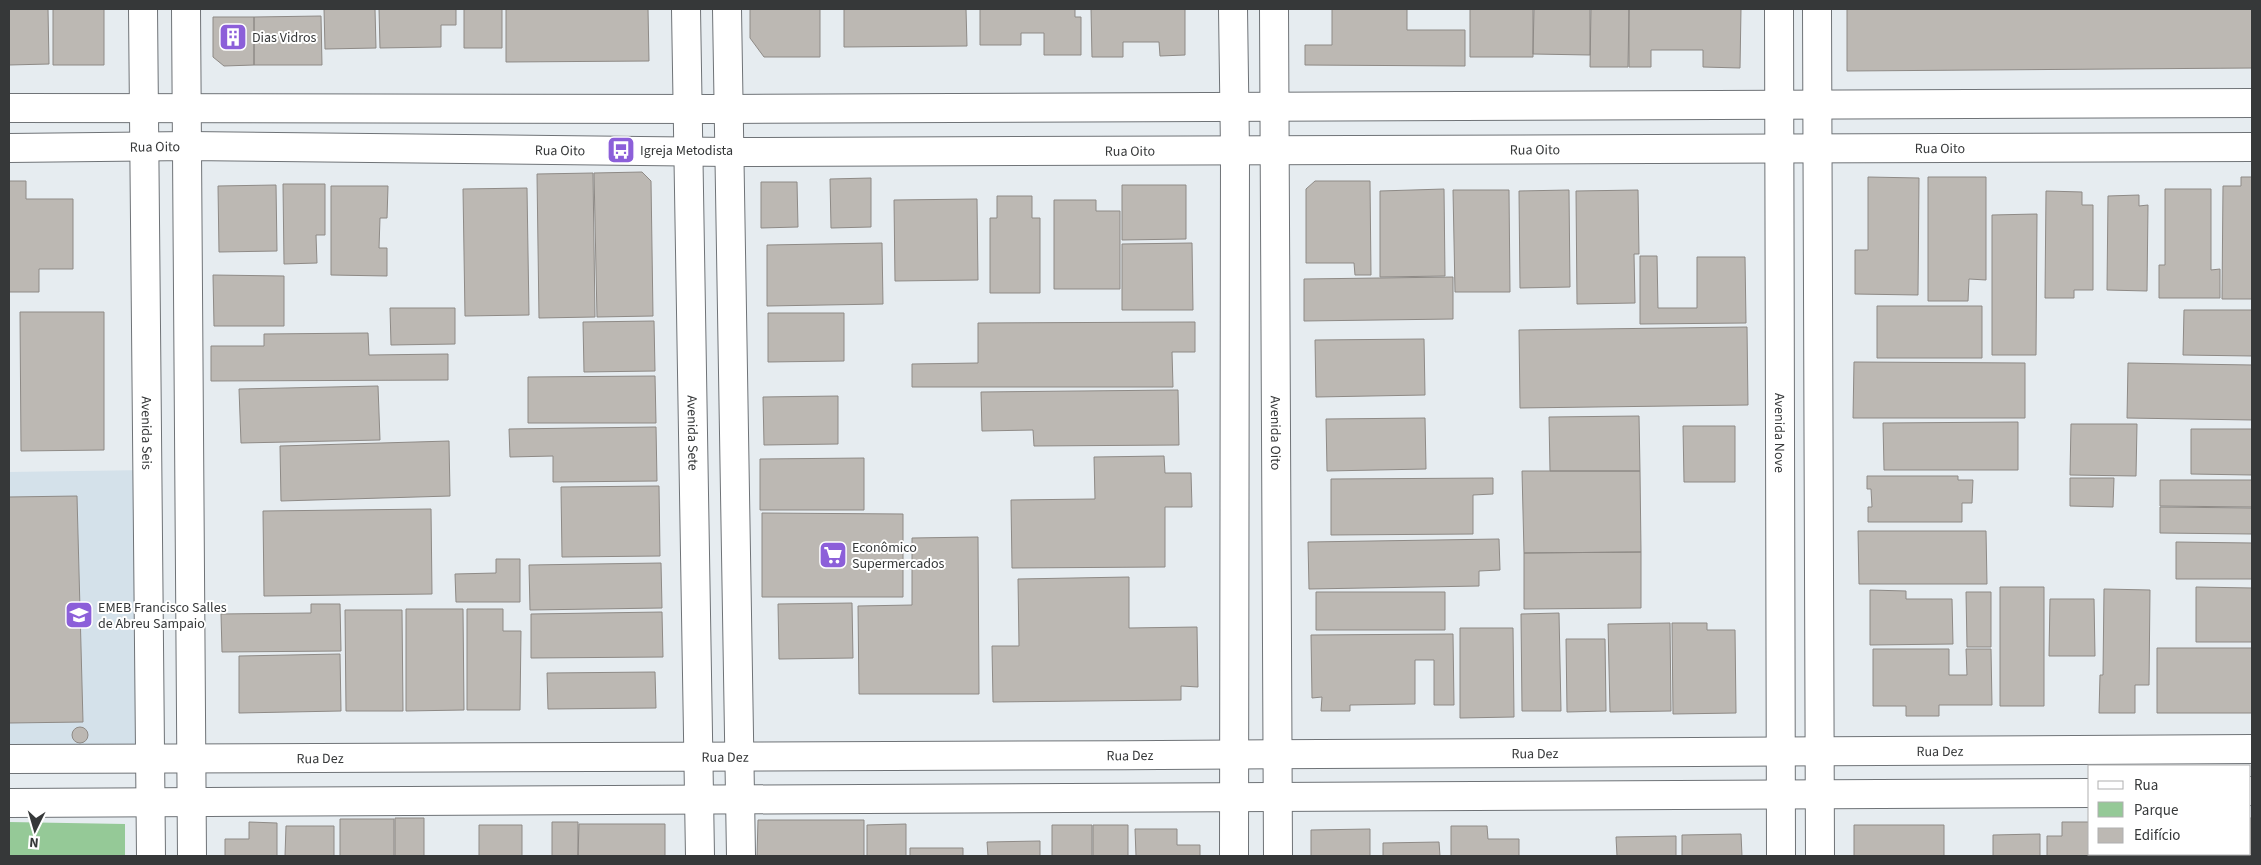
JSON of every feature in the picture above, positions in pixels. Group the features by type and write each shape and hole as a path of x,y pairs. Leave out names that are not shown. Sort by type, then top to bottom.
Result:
{"street":[{"name":"Avenida Seis","path":"143,9 151,856"},
{"path":"186,9 192,856"},
{"name":"Avenida Sete","path":"686,9 700,856"},
{"path":"727,9 740,856"},
{"path":"1233,9 1235,150 1234,856"},
{"name":"Avenida Oito","path":"1274,9 1278,856"},
{"name":"Avenida Nove","path":"1779,9 1781,856"},
{"path":"1817,9 1818,752 1820,856"},
{"path":"9,108 728,109 1779,103 2252,103"},
{"name":"Rua Oito","path":"9,148 188,146 729,152 2252,147"},
{"name":"Rua Dez","path":"9,760 698,756 1234,756 2252,749"},
{"path":"9,803 2088,793"}],"shaded area":[{"name":"EMEB Francisco Salles de Abreu Sampaio","path":"148,470 150,758 9,760 9,472"}],"green space":[{"path":"9,822 125,824 125,856 9,856"}],"building":[{"path":"9,9 48,9 49,64 9,65"},
{"path":"53,9 104,9 104,65 53,65"},
{"path":"324,9 375,9 376,48 325,49"},
{"path":"379,9 456,9 456,25 441,25 441,47 380,48"},
{"path":"464,9 502,9 502,48 464,48"},
{"path":"506,9 648,9 649,61 506,62"},
{"path":"750,9 820,9 820,57 764,57 750,38"},
{"path":"844,9 966,9 967,46 844,47"},
{"path":"980,9 1075,9 1075,17 1081,17 1081,55 1044,55 1044,33 1021,33 1021,45 980,45"},
{"path":"1091,9 1185,9 1185,55 1160,56 1159,42 1123,42 1123,57 1092,57"},
{"path":"1332,9 1407,9 1407,30 1465,30 1465,66 1305,65 1305,45 1332,45"},
{"path":"1470,9 1533,9 1533,57 1470,57"},
{"path":"1534,9 1590,9 1590,55 1533,54"},
{"path":"1591,9 1629,9 1628,67 1590,67"},
{"path":"1629,9 1741,9 1740,68 1703,67 1703,50 1651,50 1651,67 1629,67"},
{"path":"1847,9 2252,9 2252,68 1847,71"},
{"path":"321,16 322,65 254,65 254,17"},
{"name":"Dias Vidros","path":"213,17 254,17 254,65 224,66 213,57"},
{"path":"642,172 651,181 653,316 597,317 594,173"},
{"path":"593,173 595,317 539,318 537,174"},
{"path":"1868,177 1919,178 1918,295 1855,294 1855,250 1868,250"},
{"path":"1928,177 1986,177 1986,280 1969,279 1968,301 1928,301"},
{"path":"2241,177 2252,177 2252,299 2222,299 2223,186 2241,186"},
{"path":"871,178 871,227 831,228 830,179"},
{"path":"9,181 26,181 26,199 73,199 73,269 39,269 39,292 9,292"},
{"path":"1315,181 1370,181 1371,275 1355,275 1354,263 1306,263 1306,189"},
{"path":"761,182 797,182 798,227 761,228"},
{"path":"283,184 325,184 325,235 316,235 317,263 284,264"},
{"path":"276,185 277,251 219,252 218,186"},
{"path":"1122,185 1186,185 1186,239 1122,240"},
{"path":"331,186 388,186 387,218 380,218 379,248 387,248 387,276 331,275"},
{"path":"527,188 529,315 465,316 463,189"},
{"path":"1444,189 1445,276 1380,277 1380,191"},
{"path":"2165,189 2211,189 2211,270 2220,269 2220,298 2159,298 2159,265 2165,265"},
{"path":"1453,190 1509,190 1510,292 1455,292"},
{"path":"1569,190 1570,287 1520,288 1519,191"},
{"path":"1638,190 1639,254 1634,254 1635,303 1577,304 1576,191"},
{"path":"2046,191 2082,192 2082,205 2093,205 2093,290 2074,290 2074,298 2045,298"},
{"path":"2139,195 2139,206 2148,205 2147,291 2107,290 2108,196"},
{"path":"997,196 1032,196 1032,218 1040,218 1040,293 990,293 990,218 997,218"},
{"path":"977,199 978,280 895,281 894,200"},
{"path":"1054,200 1096,200 1096,211 1120,211 1120,289 1054,289"},
{"path":"2037,214 2036,355 1992,355 1992,215"},
{"path":"882,243 883,304 767,306 767,245"},
{"path":"1192,243 1193,310 1122,310 1122,244"},
{"path":"1640,256 1657,256 1658,308 1697,308 1697,257 1745,257 1746,323 1640,324"},
{"path":"213,275 284,276 284,326 214,326"},
{"path":"1453,277 1453,319 1304,321 1304,279"},
{"path":"1877,306 1982,306 1982,358 1877,358"},
{"path":"390,308 455,308 455,344 391,345"},
{"path":"2184,310 2252,310 2252,356 2183,355"},
{"path":"20,312 104,312 104,450 21,451"},
{"path":"768,313 844,313 844,361 768,362"},
{"path":"654,321 655,371 584,372 583,322"},
{"path":"1195,322 1195,352 1172,352 1173,387 912,387 912,364 978,363 978,323"},
{"path":"1747,327 1748,405 1520,408 1519,330"},
{"path":"368,333 369,355 448,354 448,380 211,381 211,346 264,346 264,334"},
{"path":"1424,339 1425,395 1316,397 1315,340"},
{"path":"1854,362 2025,363 2025,418 1853,418"},
{"path":"2128,363 2252,365 2252,420 2127,418"},
{"path":"655,376 656,423 528,423 528,377"},
{"path":"378,386 380,440 241,443 239,389"},
{"path":"1178,390 1179,445 1034,446 1033,430 982,431 981,392"},
{"path":"838,396 838,444 764,445 763,397"},
{"path":"1639,416 1640,471 1550,471 1549,417"},
{"path":"1425,418 1426,469 1327,471 1326,419"},
{"path":"2018,422 2018,470 1884,470 1883,423"},
{"path":"2071,424 2137,424 2136,476 2070,475"},
{"path":"1683,426 1735,426 1735,482 1684,482"},
{"path":"656,427 657,481 553,482 553,456 510,457 509,429"},
{"path":"2191,429 2252,429 2252,475 2191,474"},
{"path":"449,441 450,496 281,501 280,446"},
{"path":"1164,456 1165,473 1191,473 1192,507 1165,507 1165,567 1012,568 1011,500 1095,499 1094,457"},
{"path":"864,458 864,510 760,510 760,459"},
{"path":"1522,471 1640,471 1641,552 1524,553"},
{"path":"1867,476 1958,476 1958,480 1973,480 1972,503 1962,503 1962,522 1868,522 1868,507 1872,507 1871,489 1867,489"},
{"path":"1493,478 1493,494 1473,495 1473,534 1331,535 1331,479"},
{"path":"2070,478 2114,478 2113,507 2070,506"},
{"path":"2160,480 2252,480 2252,507 2160,506"},
{"path":"659,486 660,556 562,557 561,487"},
{"path":"77,496 83,722 9,723 9,497"},
{"path":"2160,507 2252,508 2252,534 2160,533"},
{"path":"431,509 432,594 264,596 263,511"},
{"name":"Econômico Supermercados","path":"762,513 903,514 903,597 762,597"},
{"path":"1858,531 1986,531 1987,584 1859,584"},
{"path":"978,537 979,694 859,694 858,606 912,605 912,538"},
{"path":"1499,539 1500,570 1479,571 1479,586 1309,589 1308,542"},
{"path":"2176,542 2252,543 2252,579 2176,579"},
{"path":"1641,552 1641,608 1524,609 1524,553"},
{"path":"496,559 520,559 520,602 456,602 455,574 496,573"},
{"path":"661,563 662,608 530,610 529,565"},
{"path":"1129,577 1129,628 1197,627 1198,687 1181,686 1181,700 993,702 992,646 1019,646 1018,579"},
{"path":"2000,587 2044,587 2044,706 2000,706"},
{"path":"2196,587 2252,588 2252,642 2196,642"},
{"path":"2104,589 2150,590 2149,685 2135,685 2135,713 2099,713 2100,675 2103,675"},
{"path":"1870,590 1906,591 1906,599 1952,599 1953,644 1870,645"},
{"path":"1316,592 1445,592 1445,630 1316,630"},
{"path":"1966,592 1991,592 1991,647 1967,647"},
{"path":"2050,599 2094,599 2095,656 2049,656"},
{"path":"852,603 853,658 779,659 778,604"},
{"path":"311,604 340,604 341,651 222,652 221,614 311,613"},
{"path":"406,609 463,609 464,710 406,711"},
{"path":"467,609 503,609 503,631 521,631 520,710 467,710"},
{"path":"345,610 402,610 403,711 346,711"},
{"path":"662,612 663,657 531,658 531,614"},
{"path":"1559,613 1561,711 1522,711 1521,614"},
{"path":"1670,623 1671,711 1610,712 1608,624"},
{"path":"1672,623 1707,623 1707,630 1735,630 1736,713 1673,714"},
{"path":"1460,628 1513,628 1514,717 1460,718"},
{"path":"1453,634 1454,705 1434,705 1434,660 1415,660 1415,704 1350,705 1350,711 1321,711 1322,697 1312,698 1311,635"},
{"path":"1566,639 1605,639 1606,711 1567,712"},
{"path":"2157,648 2252,648 2252,713 2157,713"},
{"path":"1873,649 1949,649 1949,675 1967,675 1966,649 1991,649 1992,705 1939,705 1939,716 1906,716 1906,706 1873,706"},
{"path":"340,654 341,711 239,713 239,656"},
{"path":"655,672 656,708 548,709 547,673"},
{"path":"77,727 83,727 88,732 86,741 77,743 72,738 72,732"},
{"path":"2252,816 2252,856 2156,856 2251,855"},
{"path":"395,818 424,818 424,856 395,856"},
{"path":"340,819 394,819 394,856 340,856"},
{"path":"758,820 864,820 864,856 757,856"},
{"path":"249,822 277,823 277,856 225,856 225,839 249,839"},
{"path":"552,822 578,822 578,856 552,856"},
{"path":"2062,822 2088,822 2088,855 2091,856 2047,856 2047,836 2062,836"},
{"path":"579,824 665,824 665,856 578,856"},
{"path":"906,824 906,856 867,856 867,825"},
{"path":"479,825 522,825 522,856 479,856"},
{"path":"1052,825 1092,825 1092,856 1052,856"},
{"path":"1093,825 1128,825 1128,856 1093,856"},
{"path":"1854,825 1944,825 1944,856 1854,856"},
{"path":"286,826 334,826 334,856 285,856"},
{"path":"1451,826 1487,826 1488,839 1519,839 1519,856 1451,856"},
{"path":"1135,829 1177,829 1177,845 1200,845 1200,856 1136,856"},
{"path":"1370,829 1370,856 1311,856 1311,830"},
{"path":"1741,834 1742,856 1682,856 1682,835"},
{"path":"2040,834 2040,856 1993,856 1993,835"},
{"path":"1676,836 1676,856 1617,856 1616,837"},
{"path":"1040,841 1040,856 988,856 987,842"},
{"path":"1439,842 1440,856 1383,856 1383,843"},
{"path":"910,848 963,848 963,856 910,856"},
{"path":"2098,855 2150,855 2150,856"}],"place":[{"name":"Dias Vidros","path":"233,37"},
{"name":"Igreja Metodista","path":"621,150"},
{"name":"Econômico Supermercados","path":"833,555"},
{"name":"EMEB Francisco Salles de Abreu Sampaio","path":"79,615"}]}
